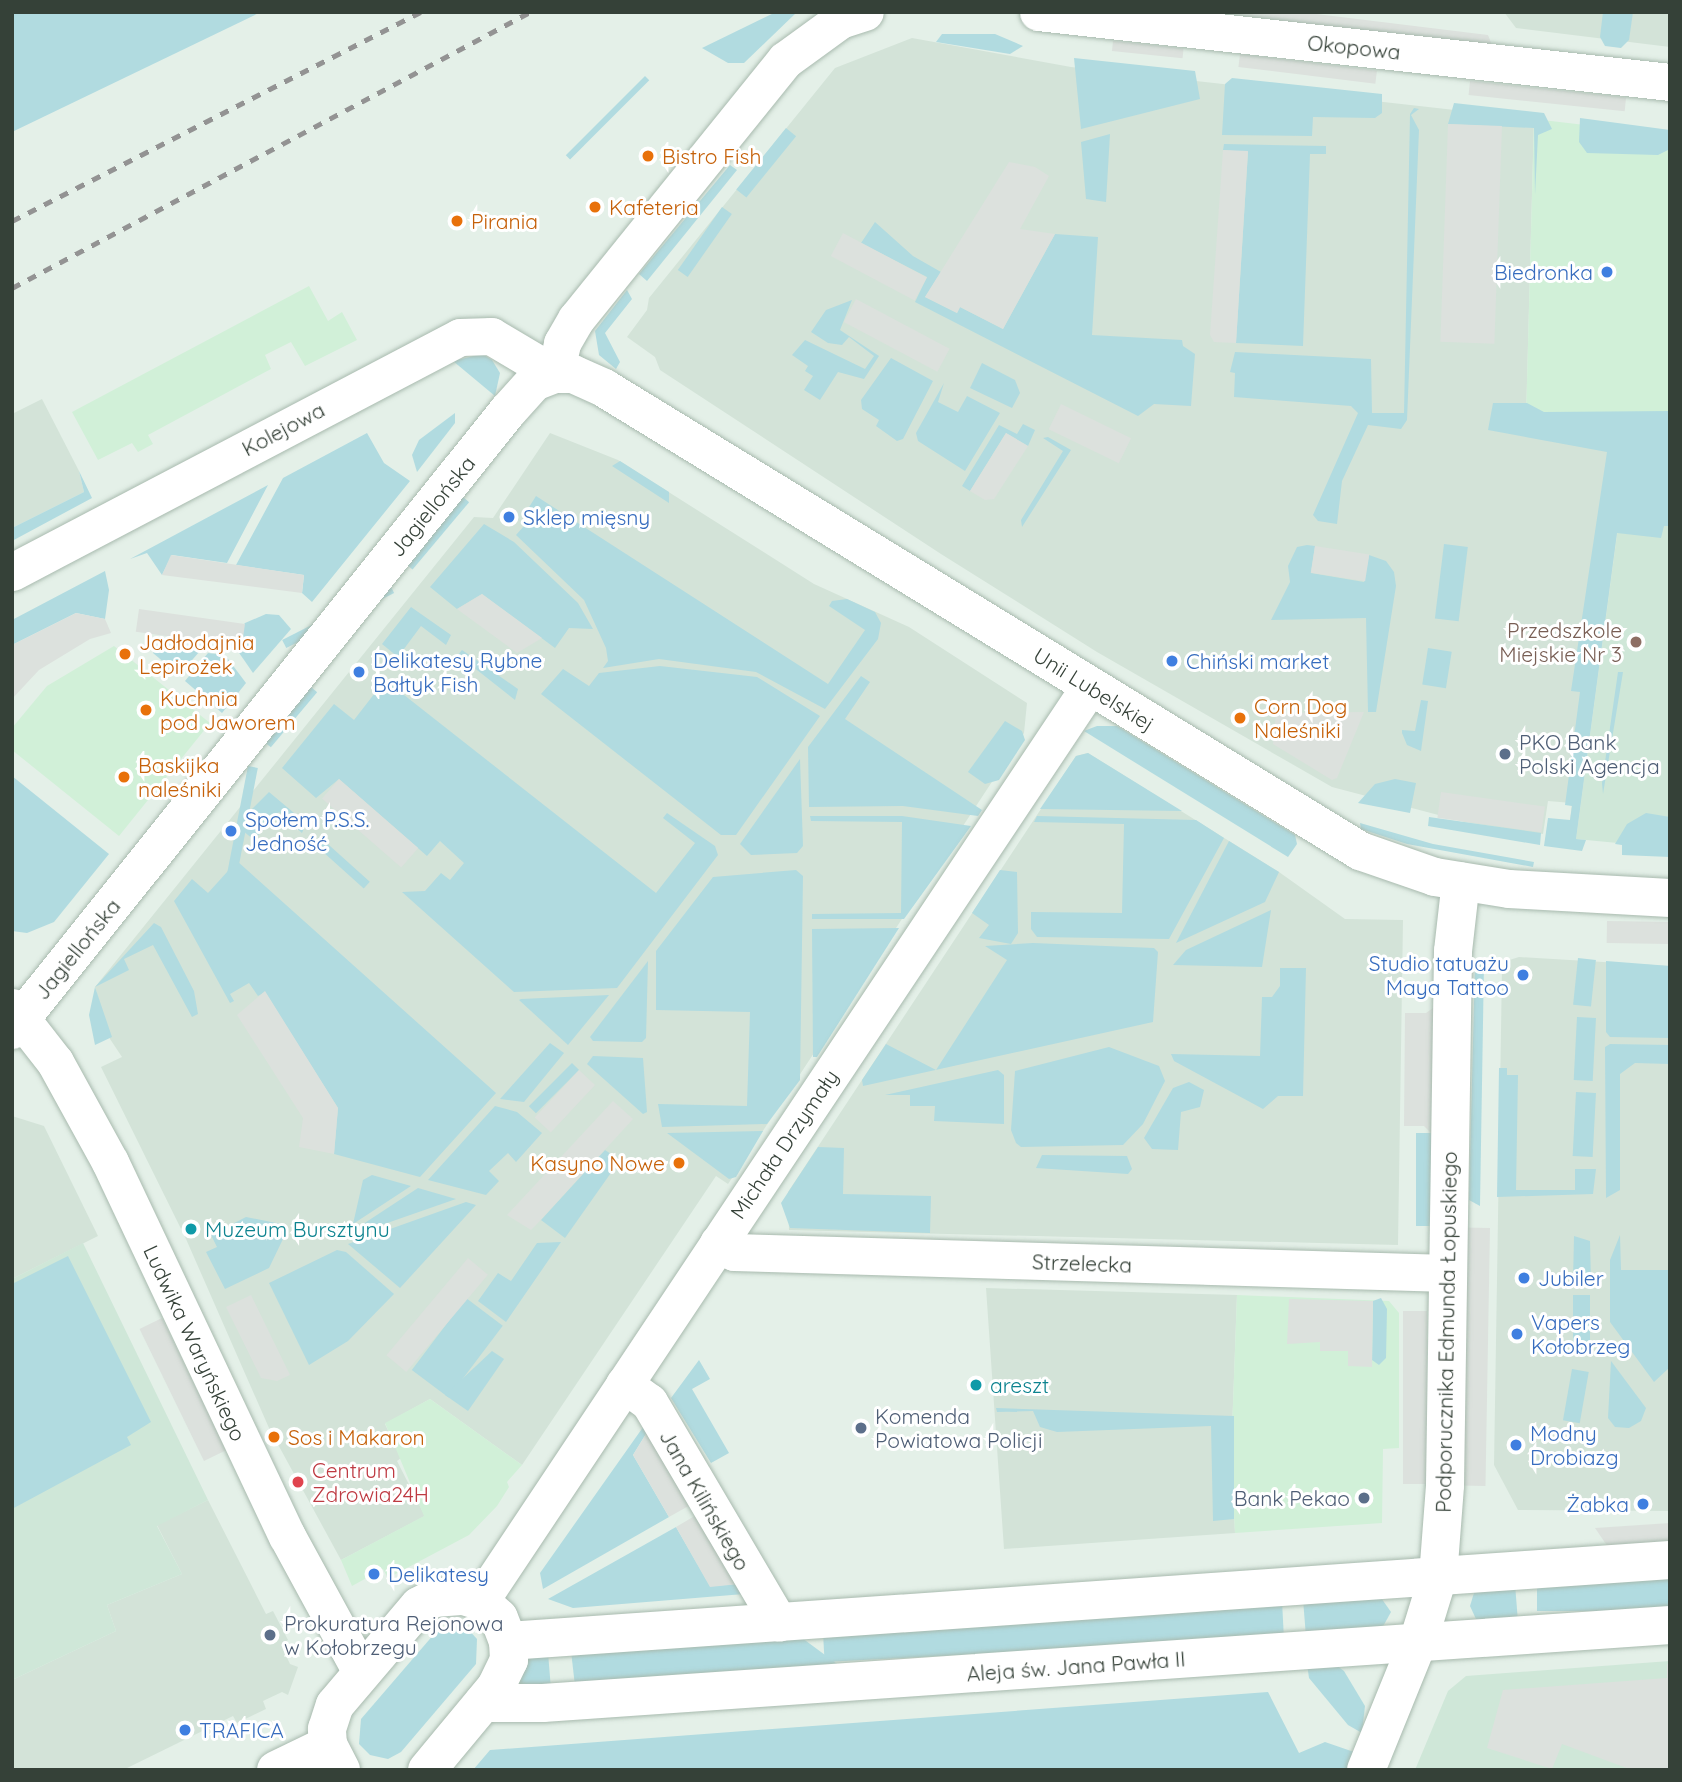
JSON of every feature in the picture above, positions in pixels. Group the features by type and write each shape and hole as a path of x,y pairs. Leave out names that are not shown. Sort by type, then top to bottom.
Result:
{"street":[{"path":"555,374 562,344 576,320 785,60 840,20 865,12"},
{"name":"Okopowa","path":"1038,12 1670,82"},
{"name":"Kolejowa","path":"12,572 460,337 484,335 511,344 555,374"},
{"name":"Unii Lubelskiej","path":"555,374 573,374 604,388 1360,851 1408,870 1461,881 1543,893 1670,898"},
{"name":"Jagiellońska","path":"15,1018 508,411 534,382 555,374"},
{"name":"Michała Drzymały","path":"480,1601 1089,687"},
{"name":"Podporucznika Edmunda Łopuskiego","path":"1366,1770 1418,1642 1438,1577 1445,1485 1453,951 1461,881"},
{"name":"Ludwika Waryńskiego","path":"15,1018 54,1062 110,1162 287,1535 360,1672"},
{"name":"Strzelecka","path":"718,1243 734,1252 1448,1273"},
{"name":"Jana Kilińskiego","path":"624,1384 649,1402 779,1623"},
{"path":"509,1641 1670,1560"},
{"path":"276,1770 335,1757 327,1729 335,1705 360,1672 419,1606 449,1595 480,1601 499,1618 509,1641 504,1674 426,1770"},
{"name":"Aleja św. Jana Pawła II","path":"482,1703 543,1703 1670,1625"}],"shaded area":[{"path":"12,12 261,12 12,132"},
{"path":"776,12 797,12 744,63 728,63 702,48"},
{"path":"1205,12 1300,12 1488,35 1492,45"},
{"path":"1504,12 1670,12 1670,47 1516,28"},
{"path":"1603,12 1633,12 1629,40 1621,48 1605,46 1600,37"},
{"path":"942,34 995,34 1023,46 1010,54 936,42"},
{"path":"912,38 1071,67 1534,119 1526,419 1630,438 1576,839 1568,838 1572,803 1548,801 1543,834 1465,822 1332,787 1097,652 941,554 660,370 655,357 627,337 647,310 649,298 835,68"},
{"path":"1113,41 1184,48 1183,58 1112,51"},
{"path":"1240,54 1377,71 1375,84 1238,67"},
{"path":"1074,58 1195,71 1200,99 1081,129"},
{"path":"645,76 649,80 570,159 566,155"},
{"path":"1232,78 1382,94 1382,113 1375,118 1313,117 1312,136 1222,135 1225,84"},
{"path":"1470,81 1626,97 1625,111 1469,95"},
{"path":"1454,103 1544,113 1552,129 1538,135 1535,195 1534,128 1448,124"},
{"path":"1414,108 1419,109 1411,115 1419,130 1407,420 1401,429 1368,425 1342,481 1337,524 1318,521 1313,515 1358,413 1351,406 1234,397 1235,373 1230,372 1235,352 1371,359 1372,413 1404,413 1410,114"},
{"path":"1580,118 1670,130 1670,149 1658,155 1587,153 1579,142"},
{"path":"1534,119 1670,135 1670,443 1526,419"},
{"path":"1448,124 1502,126 1494,344 1440,342"},
{"path":"786,128 796,136 746,198 736,189"},
{"path":"1110,134 1106,202 1086,199 1081,142"},
{"path":"1224,144 1326,146 1326,154 1310,154 1303,346 1236,343 1248,152 1223,150"},
{"path":"1223,150 1248,151 1236,343 1214,342 1210,335"},
{"path":"1009,162 1035,167 1049,176 1020,229 1055,234 1003,329 960,307 957,313 925,297"},
{"path":"730,165 737,170 647,281 639,274"},
{"path":"722,207 732,214 688,277 678,270"},
{"path":"875,222 913,256 941,272 925,297 957,313 960,307 1003,329 1055,234 1098,237 1092,335 1182,340 1183,346 1195,354 1191,406 1154,404 1138,416 915,302 927,277 861,243"},
{"path":"843,233 927,278 915,301 831,256"},
{"path":"309,286 328,321 342,312 357,340 305,366 291,342 265,355 271,369 148,435 153,444 138,452 132,443 98,460 72,412"},
{"path":"627,290 632,299 605,333 620,362 616,369 599,355 595,331"},
{"path":"856,299 950,349 937,372 844,322"},
{"path":"852,300 840,330 879,356 864,379 838,372 820,400 804,390 813,376 805,371 808,366 792,355 805,340 865,369 874,356 849,337 842,345 828,343 811,332 826,310"},
{"path":"482,354 492,360 500,373 495,396 453,361"},
{"path":"891,358 933,381 903,439 897,441 876,426 879,420 862,409 861,400"},
{"path":"982,363 1015,380 1020,393 1012,408 970,388"},
{"path":"944,383 938,402 958,412 967,396 1000,413 965,471 918,441 916,433"},
{"path":"42,399 79,471 84,492 12,528 12,414"},
{"path":"1493,403 1527,403 1544,412 1670,411 1670,526 1664,526 1661,538 1617,533 1576,839 1586,840 1582,851 1544,846 1548,818 1570,820 1572,806 1565,805 1580,692 1571,691 1607,452 1488,430"},
{"path":"1061,404 1131,438 1119,463 1049,429"},
{"path":"455,413 455,423 417,472 412,455 419,440"},
{"path":"1023,424 1035,430 1028,446 1006,433 970,491 962,486 999,425 1017,434"},
{"path":"367,433 384,463 410,481 312,602 302,593 304,575 236,565 283,478"},
{"path":"550,433 618,460 814,584 909,627 1027,703 1024,733 728,1184 716,1176 522,1465 430,1399 385,1424 401,1458 397,1461 425,1516 341,1560 269,1428 186,1239 101,1067 122,1057 110,1039 95,987 474,517 493,518"},
{"path":"1006,433 1028,446 994,499 985,500 970,491"},
{"path":"1048,437 1071,450 1022,527 1021,520 1063,451 1043,438"},
{"name":"Przedszkole Miejskie Nr 3","path":"1630,438 1670,443 1670,848 1576,839"},
{"path":"620,461 669,492 669,503 612,466"},
{"path":"79,471 92,498 12,541 12,528 84,492"},
{"path":"268,485 227,563 172,555 162,575 147,553 130,559"},
{"path":"536,496 828,684 865,630 829,606 832,601 847,599 875,612 881,623 878,639 825,709 756,672 659,659 603,668 608,661 606,648 584,600 516,535 532,517 526,512"},
{"path":"463,497 469,502 413,570 406,564"},
{"path":"484,524 514,542 578,603 593,629 569,628 555,648 482,594 457,609 430,587"},
{"path":"1444,544 1468,547 1459,621 1435,618"},
{"path":"1315,546 1311,573 1364,582 1369,555 1386,561 1394,572 1396,586 1376,712 1368,712 1366,618 1271,620 1290,582 1288,566 1297,547"},
{"path":"1315,546 1369,555 1365,581 1311,573"},
{"path":"171,555 304,575 302,593 162,575"},
{"path":"105,571 109,590 105,619 76,613 12,645 12,620"},
{"path":"390,585 394,593 286,648 282,640"},
{"path":"482,594 542,638 517,653 457,609"},
{"path":"411,607 451,635 446,645 421,626 398,657 382,644"},
{"path":"139,609 245,624 242,647 136,632"},
{"path":"76,613 105,619 111,633 90,639 39,670 12,699 12,645"},
{"path":"266,614 279,615 291,629 253,673 233,644 235,635 245,623"},
{"path":"114,646 210,723 119,836 12,750 12,728 47,686"},
{"path":"158,646 200,651 179,675 153,653"},
{"path":"1428,648 1452,652 1446,688 1422,685"},
{"path":"462,650 518,689 515,700 458,655"},
{"path":"208,653 225,655 246,683 222,713 185,681"},
{"path":"660,666 757,677 820,716 736,835 721,835 541,694 563,669 589,686 599,673"},
{"path":"1618,672 1623,672 1603,794 1602,783"},
{"path":"861,676 870,682 845,719 982,810 978,816 903,806 809,807 808,747"},
{"path":"385,680 656,893 695,843 663,818 667,813 715,846 718,855 617,988 514,992 402,892 425,891 441,873 450,880 464,863 440,841 427,856 339,779 316,798 282,768 334,704 354,720"},
{"path":"311,687 317,692 271,747 265,742"},
{"path":"1421,700 1428,701 1421,751 1407,745 1402,730 1415,731"},
{"path":"1364,712 1337,778 1332,780 1273,744 1276,713"},
{"path":"1005,721 1022,731 1025,740 999,780 985,784 968,772"},
{"path":"1097,726 1117,726 1295,835 1297,844 1288,857 1084,731"},
{"path":"1088,753 1279,872 1345,919 1403,920 1398,1245 789,1230 788,1192 1076,756"},
{"path":"1088,753 1182,811 1040,809 1076,756"},
{"path":"800,759 803,846 797,853 751,855 740,844"},
{"path":"248,766 258,768 235,886 225,884"},
{"path":"12,776 109,854 54,922 27,933 12,931"},
{"path":"339,779 418,848 401,868 322,799"},
{"path":"1395,779 1416,783 1410,813 1358,803 1375,784"},
{"path":"269,792 306,823 302,833 279,812 254,840 236,825"},
{"path":"1441,792 1545,807 1541,832 1437,818"},
{"path":"1646,813 1670,817 1670,857 1622,855 1622,845 1615,844 1627,824"},
{"path":"810,816 902,816 971,826 904,919 812,919 812,914 901,913 902,822 811,821"},
{"path":"1037,816 1196,820 1224,838 1169,939 1037,937 1031,929 1031,912 1122,913 1124,824 1034,822"},
{"path":"1429,817 1541,833 1540,845 1428,826"},
{"path":"1360,823 1433,844 1534,862 1533,867 1407,844 1361,829"},
{"path":"320,837 370,882 364,889 314,844"},
{"path":"1229,841 1279,872 1265,902 1176,943"},
{"path":"237,861 496,1093 420,1177 334,1154 338,1108 265,992 258,996 249,983 230,994 234,1001 230,1003 174,901 192,879 208,893"},
{"path":"796,870 803,876 800,1080 767,1124 662,1127 658,1104 747,1106 750,1012 656,1010 656,951 713,877"},
{"path":"1000,870 1017,872 1018,933 1011,944 979,938 989,925 972,913"},
{"path":"1271,910 1262,967 1173,965 1186,950"},
{"path":"1607,921 1670,922 1670,944 1607,943"},
{"path":"154,923 161,927 194,991 198,1014 192,1017 153,945 124,959 129,970 95,987"},
{"path":"899,928 817,1057 813,1057 812,929"},
{"path":"1033,943 1154,948 1158,952 1153,1022 936,1070 1007,960 985,946"},
{"path":"1519,957 1670,966 1670,1511 1518,1510 1494,1465 1502,968 1503,962"},
{"path":"1578,958 1596,960 1591,1007 1573,1005"},
{"path":"648,961 646,1038 642,1042 593,1041 590,1037"},
{"path":"1606,961 1670,966 1670,1038 1610,1037 1606,1032"},
{"path":"1475,962 1484,962 1480,1206 1469,1200"},
{"path":"1280,968 1306,968 1303,1096 1278,1096 1263,1109 1174,1061 1171,1054 1260,1056 1262,997 1272,997 1280,986"},
{"path":"95,987 112,1037 95,1045 89,1015"},
{"path":"265,991 338,1108 334,1154 299,1147 303,1118 237,1015"},
{"path":"609,995 568,1045 519,1000 521,999"},
{"path":"1433,1008 1431,1133 1424,1126 1404,1126 1405,1013 1426,1013"},
{"path":"1577,1017 1596,1018 1593,1081 1574,1080"},
{"path":"550,1043 564,1053 524,1102 500,1099"},
{"path":"886,1044 936,1070 863,1086 862,1080"},
{"path":"1610,1044 1670,1045 1670,1064 1635,1063 1620,1074 1620,1190 1606,1198 1605,1047"},
{"path":"1109,1047 1159,1066 1165,1081 1143,1124 1123,1145 1021,1147 1016,1143 1011,1130 1015,1071"},
{"path":"593,1056 643,1058 647,1112 643,1114 587,1064"},
{"path":"572,1063 579,1070 536,1113 529,1106"},
{"path":"1499,1068 1507,1068 1507,1075 1518,1075 1516,1190 1575,1190 1575,1169 1596,1169 1593,1194 1497,1197"},
{"path":"579,1070 595,1085 551,1133 535,1118"},
{"path":"998,1070 1004,1075 1004,1124 934,1121 935,1106 910,1106 910,1095 885,1095"},
{"path":"1189,1082 1204,1090 1200,1107 1181,1112 1178,1150 1152,1149 1144,1138 1173,1088"},
{"path":"1576,1092 1596,1093 1593,1157 1573,1156"},
{"path":"613,1101 633,1119 536,1225 531,1230 507,1215"},
{"path":"495,1106 517,1112 542,1133 516,1162 508,1153 489,1171 499,1181 486,1195 428,1180"},
{"path":"12,1116 44,1126 98,1236 12,1279"},
{"path":"763,1131 736,1177 729,1179 667,1133"},
{"path":"1416,1133 1431,1133 1431,1226 1416,1226"},
{"path":"818,1147 844,1148 843,1194 931,1196 930,1233 790,1228 781,1203"},
{"path":"605,1150 620,1160 565,1238 541,1220"},
{"path":"1042,1155 1127,1156 1132,1169 1128,1174 1036,1168"},
{"path":"372,1175 411,1186 353,1224 363,1180"},
{"path":"418,1188 456,1199 350,1236 351,1232"},
{"path":"466,1202 476,1205 400,1288 348,1244"},
{"path":"246,1217 286,1225 283,1239 269,1268 225,1289 206,1252 217,1247 211,1235"},
{"path":"1464,1228 1490,1228 1485,1486 1460,1486"},
{"path":"1620,1235 1621,1270 1670,1270 1670,1367 1654,1382 1610,1322 1610,1260"},
{"path":"1574,1236 1590,1241 1591,1282 1573,1282"},
{"path":"561,1242 506,1322 478,1301 498,1273 511,1281 537,1243"},
{"path":"83,1243 208,1500 157,1526 182,1574 107,1605 116,1631 12,1680 12,1279"},
{"path":"337,1250 346,1252 394,1294 348,1341 309,1365 269,1283"},
{"path":"68,1256 151,1422 127,1437 131,1445 12,1509 12,1284"},
{"path":"468,1258 488,1275 406,1372 386,1355"},
{"path":"986,1288 1237,1295 1231,1458 1235,1533 1004,1549"},
{"path":"251,1295 290,1375 277,1381 261,1378 226,1307"},
{"path":"1237,1295 1389,1301 1399,1313 1399,1448 1383,1449 1382,1523 1235,1533 1231,1458"},
{"path":"1573,1295 1590,1295 1590,1352 1573,1352"},
{"path":"466,1298 503,1326 449,1398 412,1370"},
{"path":"1381,1298 1387,1309 1386,1358 1379,1365 1372,1360 1373,1301"},
{"path":"1289,1299 1373,1301 1372,1367 1348,1366 1348,1351 1320,1351 1320,1342 1287,1344"},
{"path":"1403,1311 1427,1311 1427,1484 1403,1484"},
{"path":"162,1318 226,1450 204,1461 140,1329"},
{"path":"492,1351 504,1359 468,1411 445,1395"},
{"path":"699,1360 710,1379 692,1389 729,1453 711,1463 671,1398"},
{"path":"1611,1361 1646,1408 1641,1421 1629,1428 1615,1427 1608,1418"},
{"path":"1572,1369 1589,1372 1580,1423 1563,1420"},
{"path":"430,1399 522,1465 507,1482 509,1487 497,1506 469,1535 388,1578 383,1569 352,1586 341,1560 424,1516 385,1423"},
{"path":"996,1408 1234,1416 1234,1519 1213,1521 1211,1426 1057,1432 1040,1427 1033,1411 997,1412"},
{"path":"646,1423 649,1429 633,1455 669,1517 543,1589 540,1573"},
{"path":"649,1429 692,1504 669,1517 633,1455"},
{"path":"208,1500 266,1614 273,1611 288,1640 281,1645 290,1664 298,1667 288,1695 282,1692 263,1701 266,1709 237,1723 233,1716 123,1770 12,1770 12,1680 116,1631 107,1605 182,1574 157,1525"},
{"path":"698,1514 739,1584 710,1587 676,1527"},
{"path":"1670,1523 1670,1546 1610,1550 1595,1528"},
{"path":"676,1527 710,1586 739,1584 744,1594 573,1608 548,1599"},
{"path":"1537,1574 1670,1574 1670,1611 1537,1611"},
{"path":"1515,1584 1518,1622 1476,1619 1470,1606 1474,1593"},
{"path":"1379,1595 1391,1612 1381,1630 1306,1637 1303,1599"},
{"path":"1282,1601 1284,1638 825,1662 823,1625"},
{"path":"453,1625 467,1628 477,1639 476,1664 401,1752 388,1759 370,1755 359,1744 361,1719 435,1633"},
{"path":"798,1635 844,1669 575,1686 571,1651"},
{"path":"548,1653 551,1689 518,1689 525,1657"},
{"path":"1670,1661 1670,1770 1415,1770 1448,1691 1466,1676"},
{"path":"1307,1664 1336,1665 1344,1671 1365,1706 1362,1733 1348,1725 1309,1678"},
{"path":"1667,1664 1670,1664 1668,1770 1632,1770 1562,1744 1552,1769 1487,1748 1503,1690 1667,1678"},
{"path":"1268,1692 1299,1753 1325,1742 1354,1752 1347,1770 473,1770 490,1750"}],"railway":[{"path":"12,221 421,12"},
{"path":"12,288 530,12"}],"place":[{"name":"Bistro Fish","path":"648,156"},
{"name":"Kafeteria","path":"595,207"},
{"name":"Pirania","path":"457,221"},
{"name":"Biedronka","path":"1607,272"},
{"name":"Sklep mięsny","path":"509,517"},
{"name":"Przedszkole Miejskie Nr 3","path":"1636,642"},
{"name":"Jadłodajnia Lepirożek","path":"125,654"},
{"name":"Chiński market","path":"1172,661"},
{"name":"Delikatesy Rybne Bałtyk Fish","path":"359,672"},
{"name":"Kuchnia pod Jaworem","path":"146,710"},
{"name":"Corn Dog Naleśniki","path":"1240,718"},
{"name":"PKO Bank Polski Agencja","path":"1505,754"},
{"name":"Baskijka naleśniki","path":"124,777"},
{"name":"Społem P.S.S. Jedność","path":"231,831"},
{"name":"Studio tatuażu Maya Tattoo","path":"1523,975"},
{"name":"Kasyno Nowe","path":"679,1163"},
{"name":"Muzeum Bursztynu","path":"191,1229"},
{"name":"Jubiler","path":"1524,1278"},
{"name":"Vapers Kołobrzeg","path":"1517,1334"},
{"name":"areszt","path":"976,1385"},
{"name":"Komenda Powiatowa Policji","path":"861,1428"},
{"name":"Sos i Makaron","path":"274,1437"},
{"name":"Modny Drobiazg","path":"1516,1445"},
{"name":"Centrum Zdrowia24H","path":"298,1482"},
{"name":"Bank Pekao","path":"1364,1498"},
{"name":"Żabka","path":"1643,1504"},
{"name":"Delikatesy","path":"374,1574"},
{"name":"Prokuratura Rejonowa w Kołobrzegu","path":"270,1635"},
{"name":"TRAFICA","path":"185,1730"}]}
